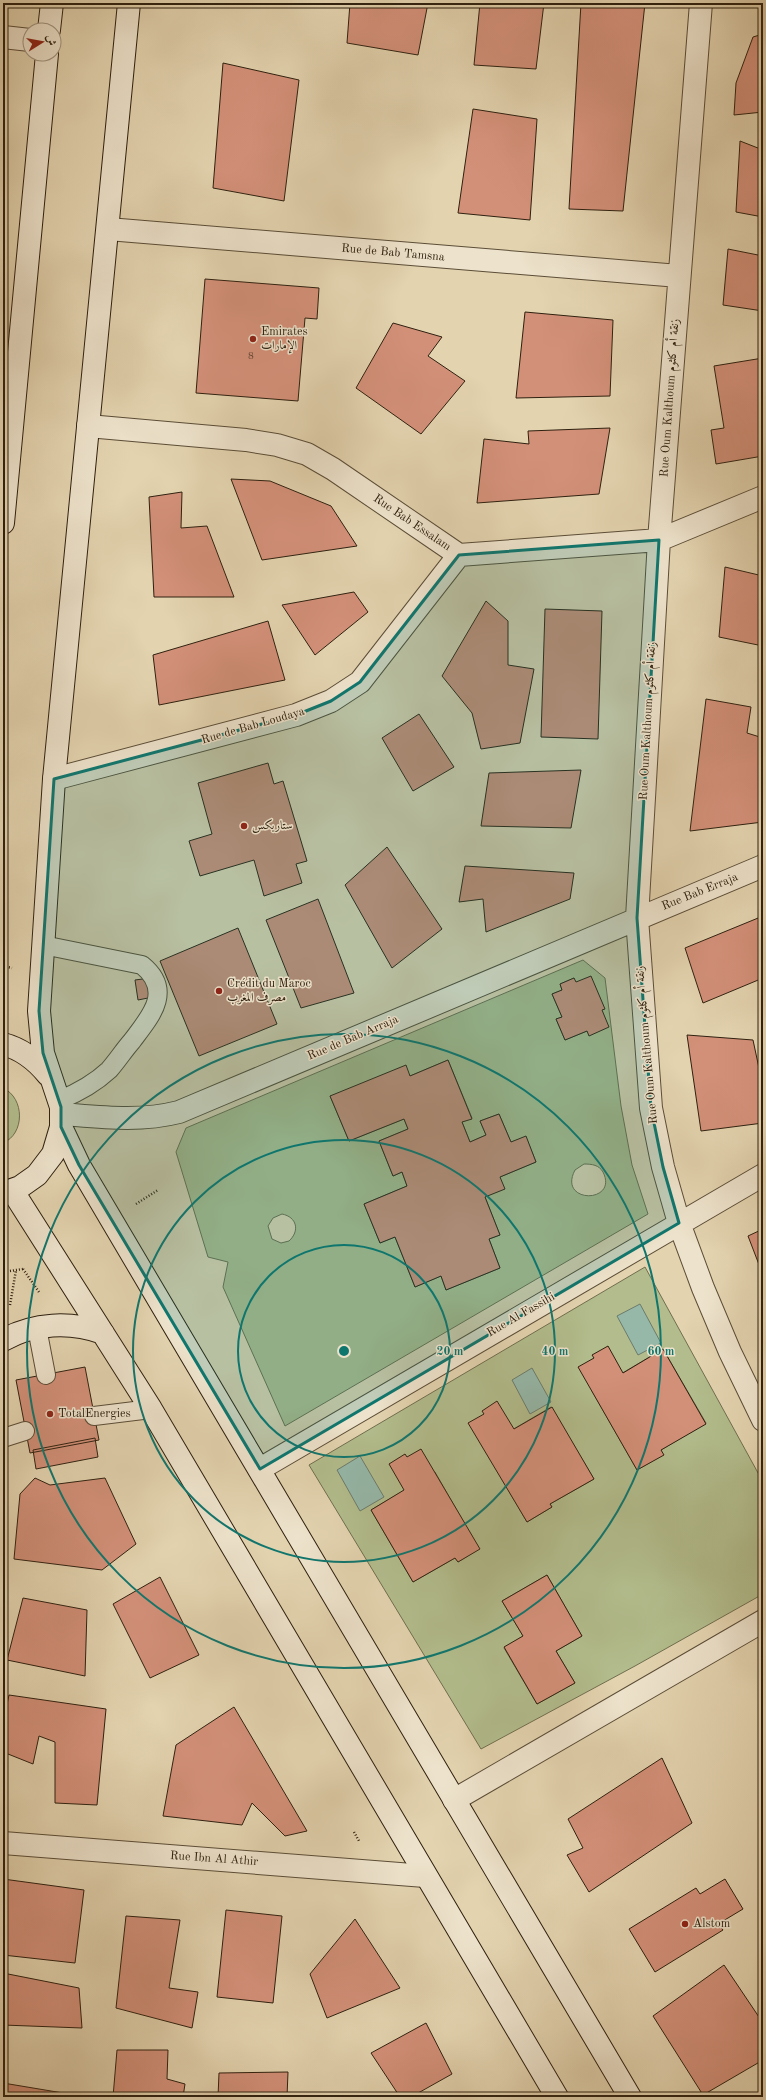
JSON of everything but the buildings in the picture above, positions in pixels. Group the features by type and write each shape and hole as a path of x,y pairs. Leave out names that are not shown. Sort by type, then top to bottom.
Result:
{"street":[{"path":"50,22 52,3"},
{"path":"129,3 54,779 39,1011 43,1053 79,1165 630,2097"},
{"name":"Rue Oum Kalthoum زنقة أم كلثوم","path":"701,3 659,540 637,918 651,1108 662,1167 679,1223 715,1317 763,1420"},
{"path":"3,38 22,39"},
{"path":"3,523 8,401 46,62"},
{"name":"Rue de Bab Tamsna","path":"108,229 679,276"},
{"name":"Rue Bab Essalam","path":"88,426 246,440 277,445 307,454 334,469 460,555 659,540 763,497"},
{"name":"Rue de Bab Loudaya","path":"54,779 296,715 332,701 360,682 460,555"},
{"name":"Rue Bab Erraja","path":"637,918 763,866"},
{"name":"Rue de Bab Arraja","path":"59,1106 133,1118 157,1118 179,1112 637,918"},
{"path":"3,1044 20,1050 39,1063 59,1106 57,1145 49,1161 29,1182 8,1192 103,1333 151,1410 425,1876 557,2097"},
{"name":"Rue Al Fassihi","path":"260,1469 763,1175"},
{"path":"3,1340 37,1328 55,1325 77,1326 103,1333"},
{"path":"454,1800 763,1621"},
{"name":"Rue Ibn Al Athir","path":"3,1843 425,1876"}],"lane":[{"path":"43,945 142,966 150,971 159,996 155,1009 109,1070 59,1106"},
{"path":"37,1328 46,1374"},
{"path":"94,1416 151,1410"},
{"path":"3,1438 25,1431"}],"path":[{"path":"132,1206 158,1190"},
{"path":"10,1271 30,1268"},
{"path":"354,1832 361,1843"}],"highlighted area":[{"path":"659,540 637,918 651,1108 663,1167 679,1223 260,1469 79,1165 61,1127 61,1107 43,1053 39,1011 54,779 296,715 331,701 360,682 459,555"}],"green space":[{"path":"583,960 605,978 621,1106 632,1165 648,1214 285,1426 223,1287 228,1262 208,1257 176,1152 186,1128","holes":["574,978 587,1031 565,1040 556,1019 562,1017 552,994 562,990 560,984","448,1060 472,1118 462,1122 470,1142 486,1135 480,1121 499,1114 511,1142 526,1137 536,1162 500,1177 485,1197 500,1235 489,1239 500,1268 446,1290 441,1276 415,1287 395,1237 380,1243 364,1204 407,1186 402,1172 393,1176 379,1141 408,1129 404,1119 349,1141 330,1096 410,1076","584,1164 597,1166 603,1172 606,1182 603,1190 588,1196 580,1194 574,1189 572,1181 575,1170","282,1214 294,1221 296,1229 289,1241 281,1243 272,1239 268,1226 273,1218"]},
{"path":"3,1088 10,1093 15,1100 20,1116 15,1132 3,1143"},
{"path":"645,1267 763,1482 763,1594 635,1666 481,1749 309,1465","holes":["663,1349 706,1423 661,1450 663,1455 637,1470 592,1391","551,1407 594,1479 550,1504 552,1507 527,1522 483,1447","435,1472 479,1549 458,1562 455,1558 413,1582 371,1510","547,1575 582,1636 556,1651 575,1683 537,1704 504,1648 523,1636 502,1601"]}],"shaded area":[{"path":"640,1304 661,1343 638,1355 617,1316"},
{"path":"532,1368 551,1402 530,1414 512,1380"},
{"path":"360,1456 384,1497 360,1511 337,1470"}],"place":[{"name":"Emirates الإمارات","path":"253,339"},
{"name":"ستاربكس","path":"244,826"},
{"name":"Crédit du Maroc مصرف المغرب","path":"219,991"},
{"name":"TotalEnergies","path":"50,1414"},
{"name":"Alstom","path":"685,1924"}]}
